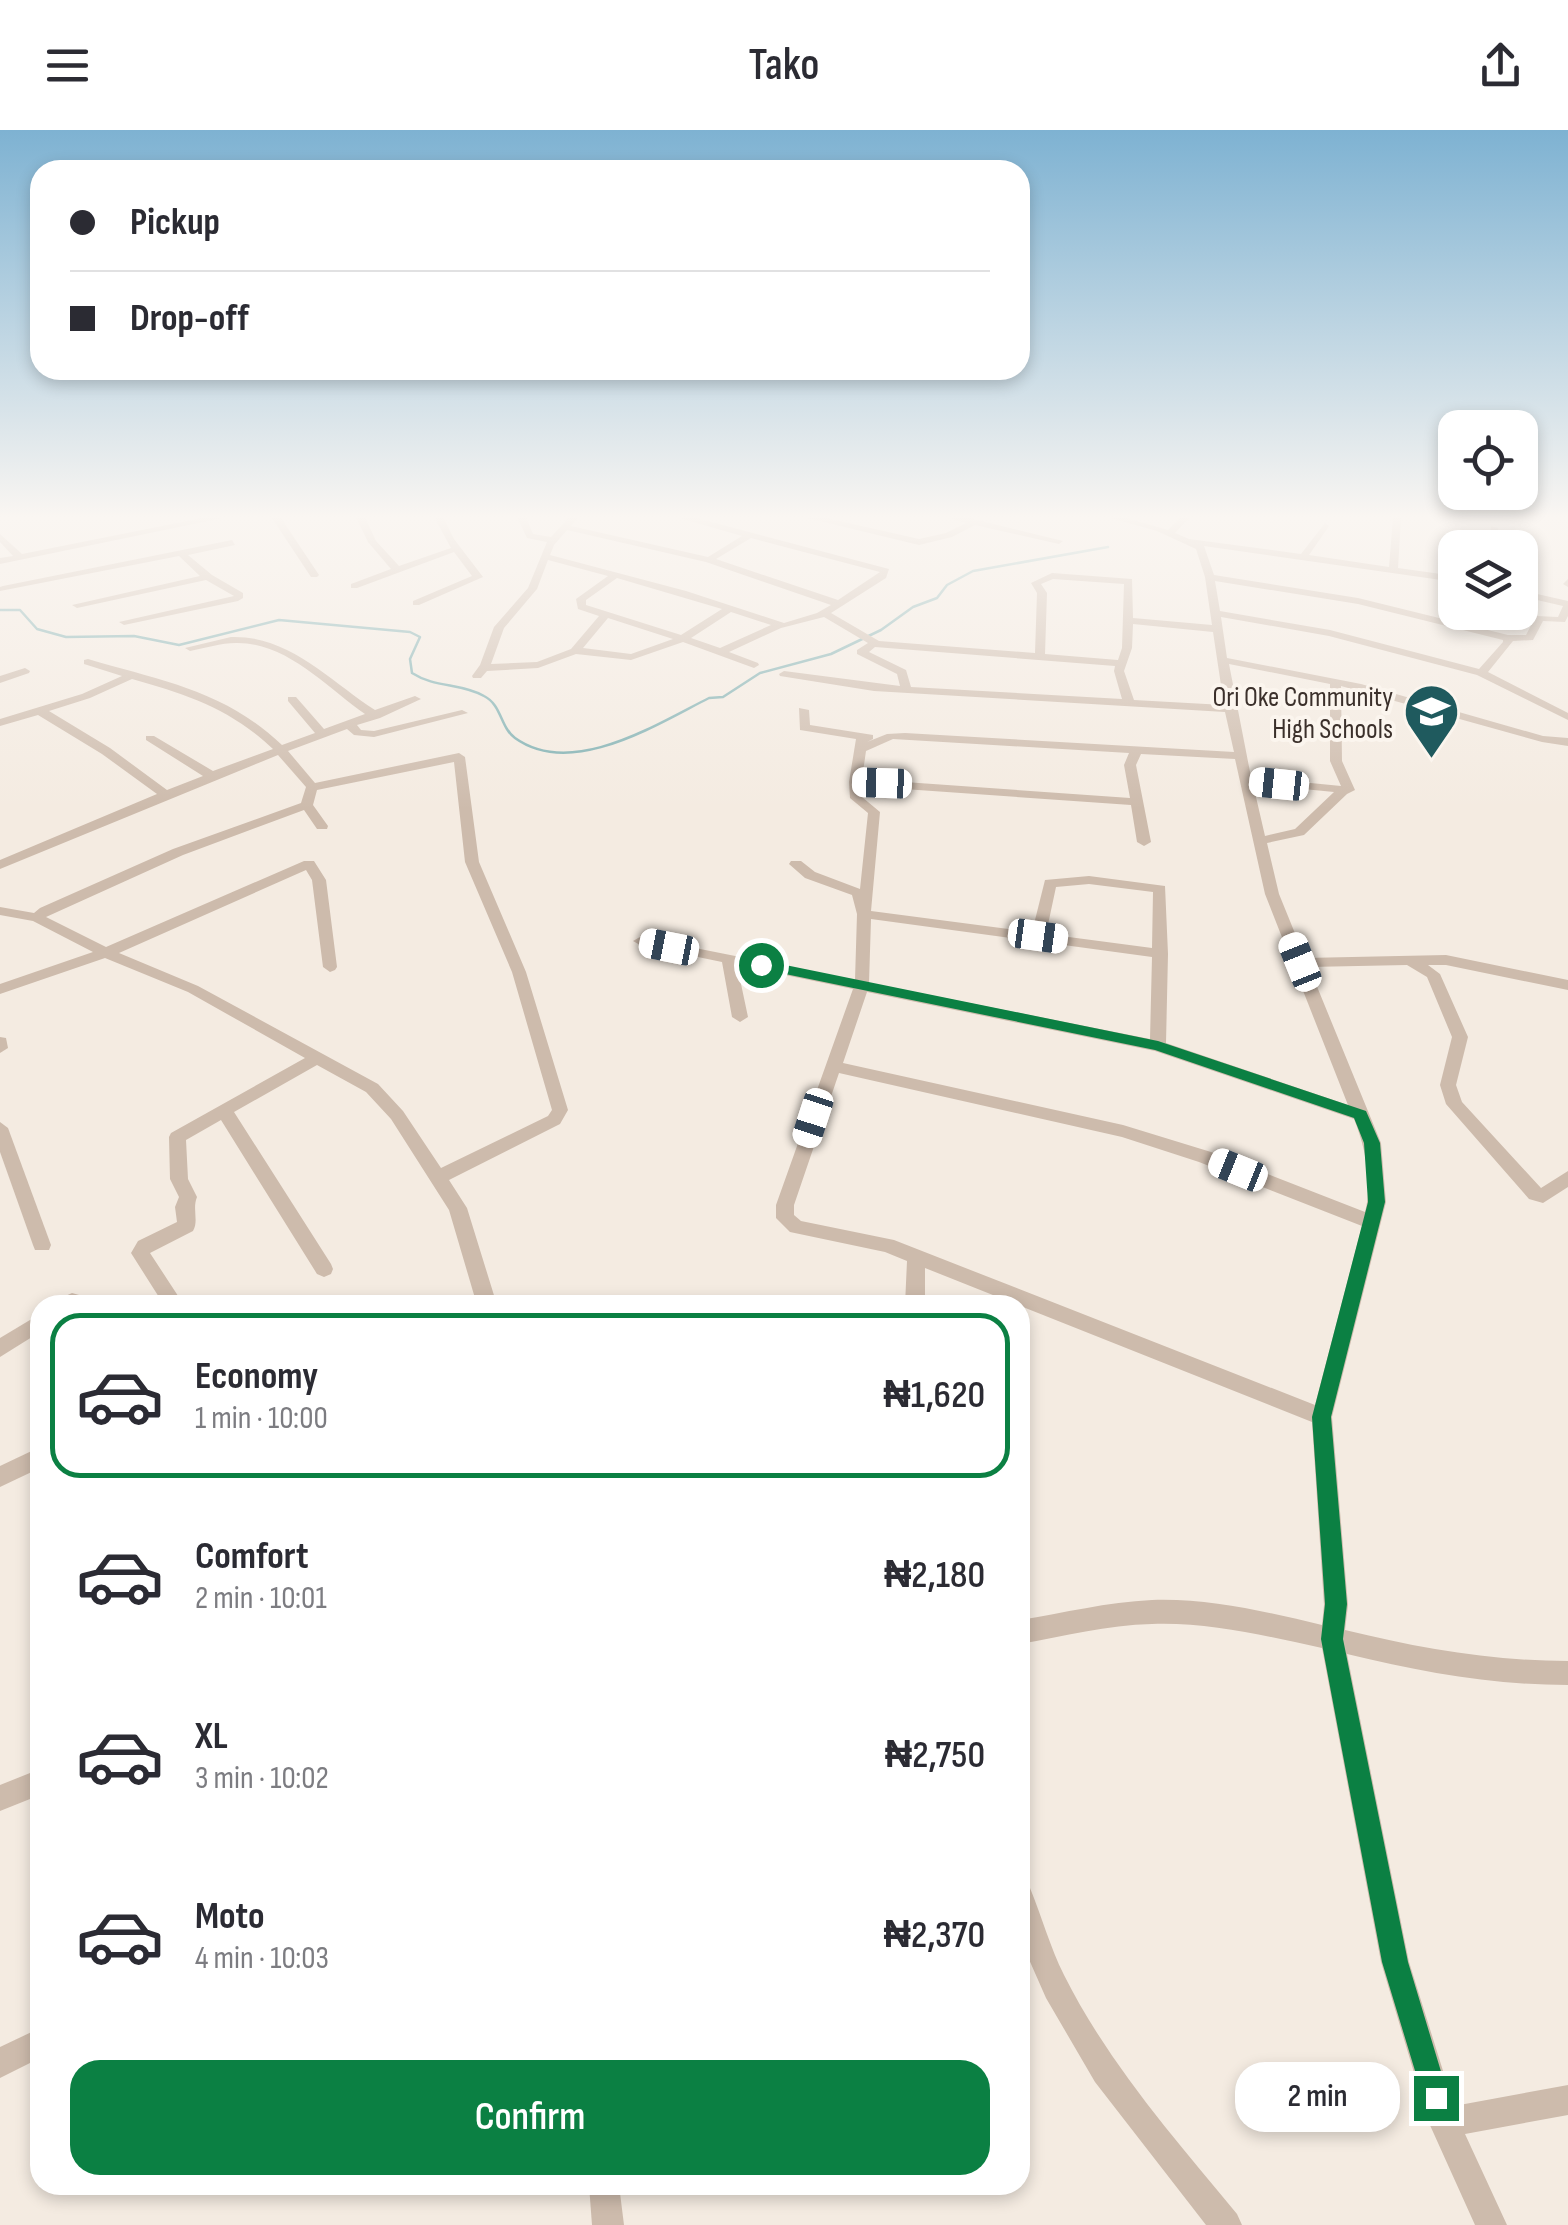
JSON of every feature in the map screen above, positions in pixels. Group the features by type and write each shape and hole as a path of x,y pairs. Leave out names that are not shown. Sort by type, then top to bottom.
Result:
{"street":[{"path":"124,622 168,613"},
{"path":"511,613 499,627 480,672 538,665 574,650 606,614"},
{"path":"603,613 754,664"},
{"path":"574,650 636,658 717,622 725,613"},
{"path":"743,613 780,625"},
{"path":"1040,655 1041,613"},
{"path":"1129,703 1120,663 1127,648 1130,613"},
{"path":"1216,613 1230,708 1272,894 1372,1143 1377,1202 1322,1417 1336,1604 1332,1639 1395,1962 1444,2123 1491,2225"},
{"path":"1406,613 1508,638 1528,638 1540,618 1562,620 1565,613"},
{"path":"723,651 780,625 824,614 873,644 1120,663"},
{"path":"1130,621 1217,621 1330,633 1481,672 1568,717"},
{"path":"1481,672 1508,643 1508,638"},
{"path":"190,648 239,640 278,648 321,672 344,697 376,716"},
{"path":"873,644 861,652 902,672 906,690"},
{"path":"1224,660 1335,682 1568,742"},
{"path":"88,662 127,678 206,698 248,721 282,749 312,787"},
{"path":"0,680 25,671"},
{"path":"784,674 906,690 1230,708"},
{"path":"0,723 127,678"},
{"path":"1260,841 1299,832 1350,787 1336,761 1335,682"},
{"path":"292,698 323,735"},
{"path":"0,865 212,776 415,699"},
{"path":"803,710 804,728 861,742 906,736 1242,756"},
{"path":"40,712 166,795"},
{"path":"351,726 358,733 374,734 462,713"},
{"path":"150,738 212,776"},
{"path":"861,742 854,782 856,798 874,812 862,984 785,1205 785,1218 796,1228 887,1244 1014,1295"},
{"path":"1136,750 1130,766 1144,842"},
{"path":"312,787 459,757 472,862 520,972 560,1110 554,1120 437,1178"},
{"path":"1247,780 1343,790"},
{"path":"854,782 1138,802"},
{"path":"306,805 312,787"},
{"path":"306,805 322,826"},
{"path":"37,918 178,852 306,805"},
{"path":"0,989 106,952 308,864 319,880 330,967"},
{"path":"796,864 810,875 858,893 864,914"},
{"path":"1038,936 1050,883 1088,880 1160,889 1158,1046"},
{"path":"0,911 37,918 193,988 372,1088 397,1115 458,1208 484,1295"},
{"path":"864,914 1161,954"},
{"path":"640,941 1158,1046 1360,1115"},
{"path":"728,958 740,1017"},
{"path":"1300,962 1466,962 1568,986"},
{"path":"1423,963 1460,1037 1448,1085 1454,1104 1536,1194 1543,1196 1568,1178"},
{"path":"167,1295 140,1253 145,1246 187,1226 184,1207 188,1197 179,1179 177,1137 317,1058"},
{"path":"832,1066 1123,1132 1204,1156 1372,1222"},
{"path":"223,1109 324,1269"},
{"path":"0,1128 42,1244"},
{"path":"915,1295 916,1256"},
{"path":"1030,1301 1322,1417"},
{"path":"0,1349 30,1329"},
{"path":"0,1477 30,1462"},
{"path":"1030,1631 1168,1612 1236,1619 1492,1673 1568,1673"},
{"path":"0,1798 30,1786"},
{"path":"1030,1927 1046,1974 1062,2003 1160,2146 1226,2225"},
{"path":"0,2063 30,2048"},
{"path":"1444,2123 1568,2100"},
{"path":"605,2195 608,2225"}],"waterway":[{"path":"22,613 37,629 66,637 134,636 179,645 279,620 410,632 420,637 410,659 412,673 484,696 515,738 538,749 562,753 588,750 640,733 709,698 723,697 760,673 831,654 881,630 905,613"}],"place":[{"name":"Ori Oke Community High Schools","path":"1432,761"}],"route":[{"path":"761,965 1158,1046 1360,1115 1372,1143 1377,1202 1322,1417 1336,1604 1332,1639 1395,1962 1436,2098"}]}
